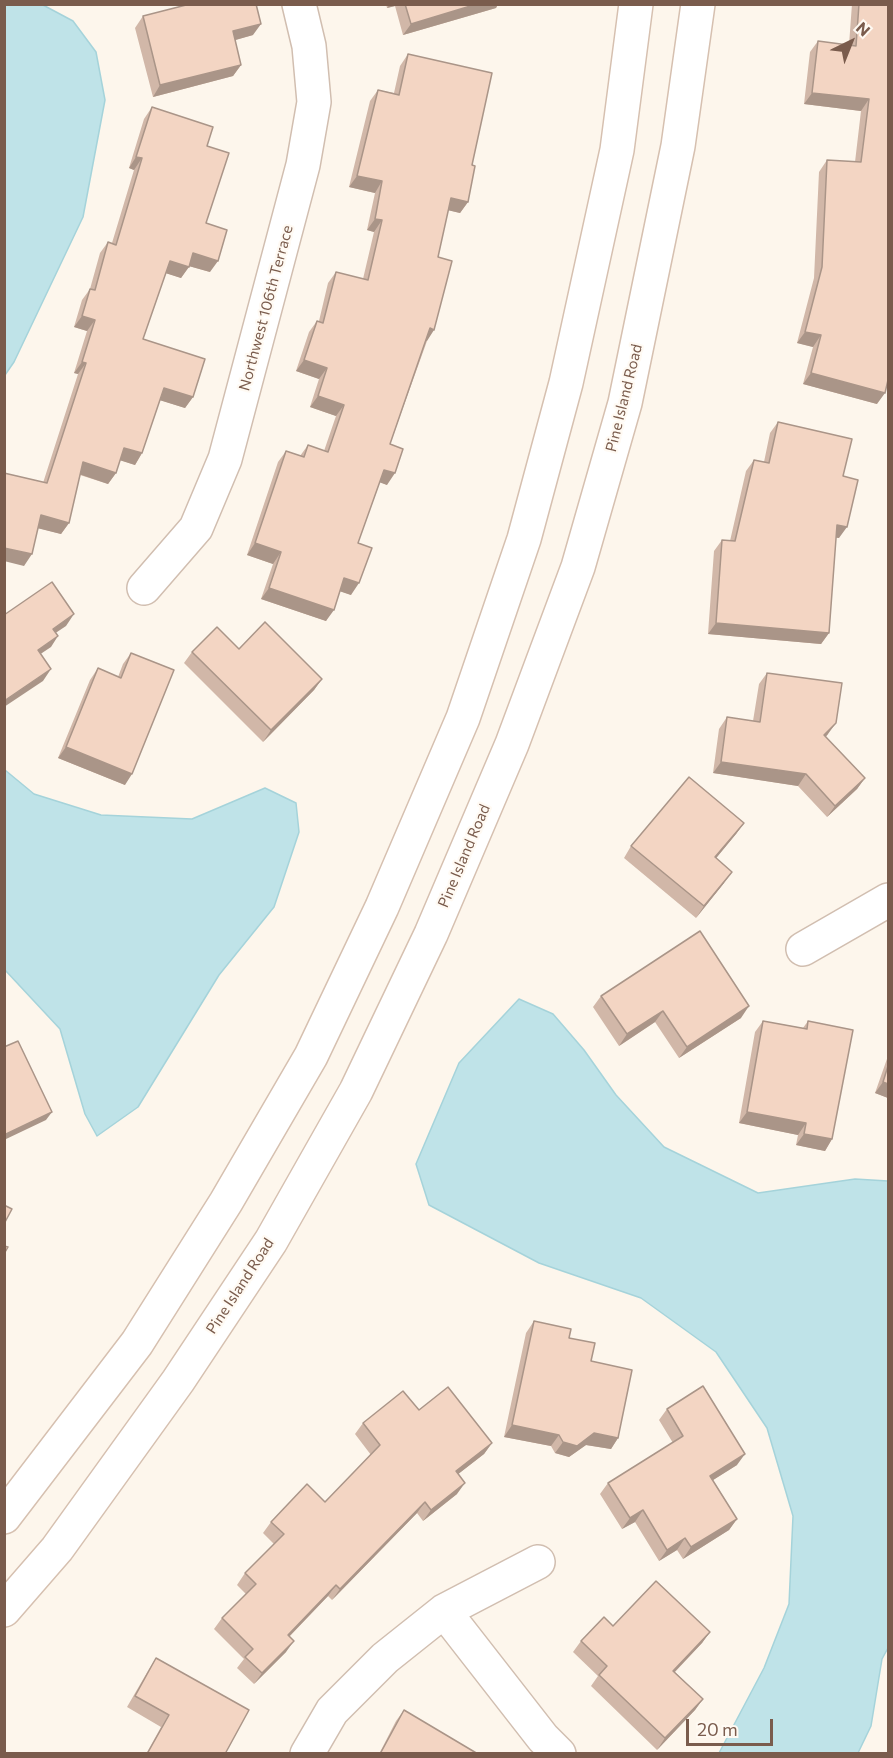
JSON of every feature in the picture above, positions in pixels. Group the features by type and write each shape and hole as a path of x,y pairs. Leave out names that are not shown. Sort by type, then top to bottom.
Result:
{"main road":[{"name":"Northwest 106th Terrace","path":"144,588 196,528 225,459 240,403 303,165 314,102 309,46 299,4"},
{"path":"4,1517 137,1343 226,1202 311,1056 382,907 463,718 524,539 566,384 617,150 636,4"},
{"name":"Pine Island Road","path":"4,1610 57,1549 171,1390 271,1241 356,1091 431,934 512,744 581,556 625,403 678,146 698,4"},
{"path":"803,949 888,900"},
{"path":"307,1754 332,1710 385,1658 444,1611 538,1562"},
{"path":"444,1611 543,1738 559,1754"}],"water":[{"path":"5,4 43,5 73,21 96,52 105,100 83,217 14,362 5,375"},
{"path":"5,770 34,794 101,815 192,819 265,788 296,803 299,832 274,907 219,975 138,1107 97,1136 85,1114 60,1029 5,970"},
{"path":"519,999 553,1014 584,1050 616,1095 664,1147 758,1193 855,1179 888,1181 888,1648 882,1659 871,1726 858,1753 719,1753 764,1668 789,1604 793,1516 767,1428 716,1352 641,1298 539,1263 429,1205 416,1164 459,1063"}],"building":[{"path":"190,4 256,4 261,24 233,31 241,65 160,85 143,16"},
{"path":"405,4 477,4 411,24"},
{"path":"859,4 888,4 888,380 885,393 811,373 821,335 805,332 822,267 827,160 861,162 869,99 812,93 818,41 856,46"},
{"path":"408,54 492,73 472,165 475,166 468,202 451,198 438,257 452,261 434,330 430,328 390,444 403,449 395,473 384,470 358,543 372,548 359,583 344,578 334,610 269,588 281,552 255,543 286,451 304,457 308,445 328,452 344,405 318,396 327,368 304,360 317,321 323,323 336,272 368,280 382,220 375,219 382,181 357,176 378,90 399,95"},
{"path":"152,107 213,127 207,146 229,153 206,223 227,230 218,261 193,253 189,267 170,261 143,339 205,359 193,397 164,388 142,453 124,448 116,473 83,462 69,523 41,515 32,554 4,548 4,473 47,483 86,363 82,362 95,320 82,316 90,289 95,290 108,242 116,245 142,158 136,157"},
{"path":"778,422 852,439 843,476 858,480 847,527 837,525 829,633 716,623 722,540 735,541 754,460 769,463"},
{"path":"52,582 74,614 53,629 58,636 38,650 51,669 4,701 4,615"},
{"path":"265,622 322,679 271,730 192,652 217,627 239,649"},
{"path":"131,653 174,670 132,774 66,747 98,668 121,678"},
{"path":"767,673 842,683 836,723 824,735 865,778 835,806 806,774 721,762 727,717 760,722"},
{"path":"689,777 744,823 715,857 732,872 704,906 631,846"},
{"path":"700,931 749,1006 687,1047 663,1011 627,1034 601,996"},
{"path":"763,1021 807,1029 808,1021 853,1030 832,1139 804,1134 806,1123 747,1112"},
{"path":"18,1041 52,1112 4,1135 4,1047"},
{"path":"888,1066 888,1084 883,1082"},
{"path":"4,1205 12,1209 4,1224"},
{"path":"534,1321 571,1329 569,1338 595,1343 591,1361 632,1370 618,1438 594,1433 577,1446 563,1442 559,1435 512,1425"},
{"path":"703,1386 745,1454 710,1476 737,1519 691,1547 685,1538 667,1550 643,1510 630,1518 608,1483 683,1436 667,1409"},
{"path":"448,1387 492,1443 456,1471 465,1483 431,1510 425,1502 340,1589 336,1585 288,1635 294,1641 262,1673 245,1657 253,1649 222,1618 256,1584 245,1573 284,1534 271,1522 307,1484 325,1502 380,1445 363,1423 403,1391 419,1410"},
{"path":"656,1581 710,1632 673,1671 703,1699 665,1738 599,1675 607,1666 581,1641 604,1617 613,1626"},
{"path":"156,1658 249,1710 225,1754 147,1754 169,1715 135,1696"},
{"path":"404,1710 478,1754 380,1754"}]}
